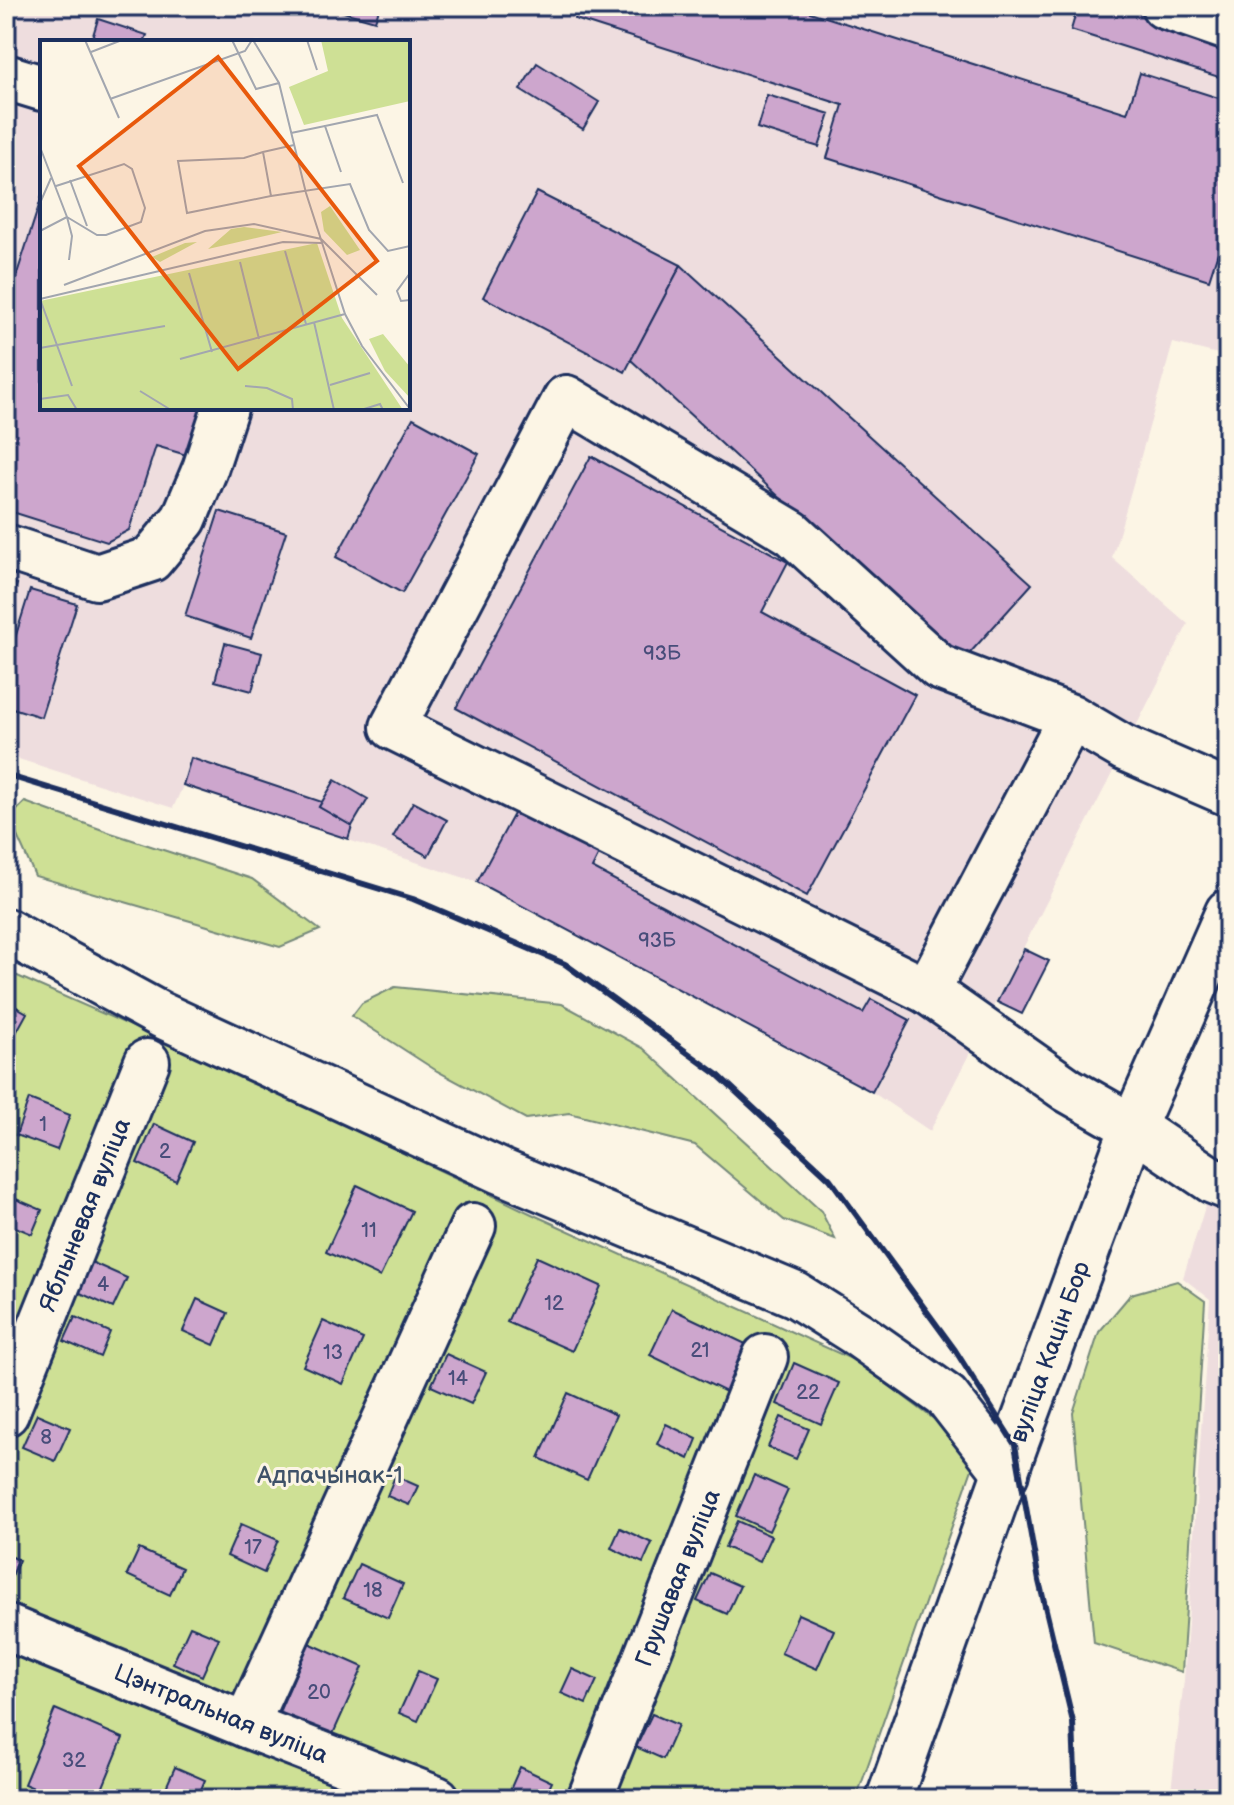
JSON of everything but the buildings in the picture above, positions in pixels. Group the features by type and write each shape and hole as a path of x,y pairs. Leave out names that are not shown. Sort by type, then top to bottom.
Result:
{"street":[{"path":"1164,6 1228,28"},
{"path":"6,77 40,87"},
{"path":"1228,793 1124,748 1071,717 939,667 792,533 566,398 393,727 927,991 1068,1090 1133,1127 1213,1181 1228,1187"},
{"path":"6,547 97,577 151,559 184,519 224,410"},
{"path":"927,991 1071,717"},
{"name":"вуліца Кацін Бор","path":"889,1799 1133,1127 1228,912"},
{"path":"6,931 175,1022 500,1171 796,1295 947,1397 1006,1473"},
{"name":"Яблыневая вуліца","path":"6,1413 147,1062"},
{"path":"246,1725 473,1226"},
{"name":"Грушавая вуліца","path":"590,1799 765,1357"},
{"name":"Цэнтральная вуліца","path":"6,1627 437,1799"}],"shaded area":[{"path":"6,6 1228,6 1228,319 1218,354 1173,343 1112,558 1188,624 930,1131 872,1092 477,882 183,786 173,808 6,755"},
{"path":"1228,1140 1228,1799 1170,1799 1184,1680 1210,1299 1183,1278"}],"green space":[{"path":"25,802 252,879 320,930 280,947 35,876 9,818"},
{"name":"Адпачынак-1","path":"6,971 179,1047 536,1216 856,1361 978,1452 856,1799 6,1799"},
{"path":"395,987 562,1004 643,1048 821,1211 835,1239 784,1220 695,1145 569,1113 526,1119 437,1071 352,1016 362,1003"},
{"path":"1177,1281 1205,1301 1182,1672 1094,1643 1073,1413 1099,1332 1131,1294"}],"railway":[{"path":"6,775 413,899 565,964 717,1074 830,1179 955,1350 1015,1445 1039,1581 1073,1722 1076,1799"}]}
